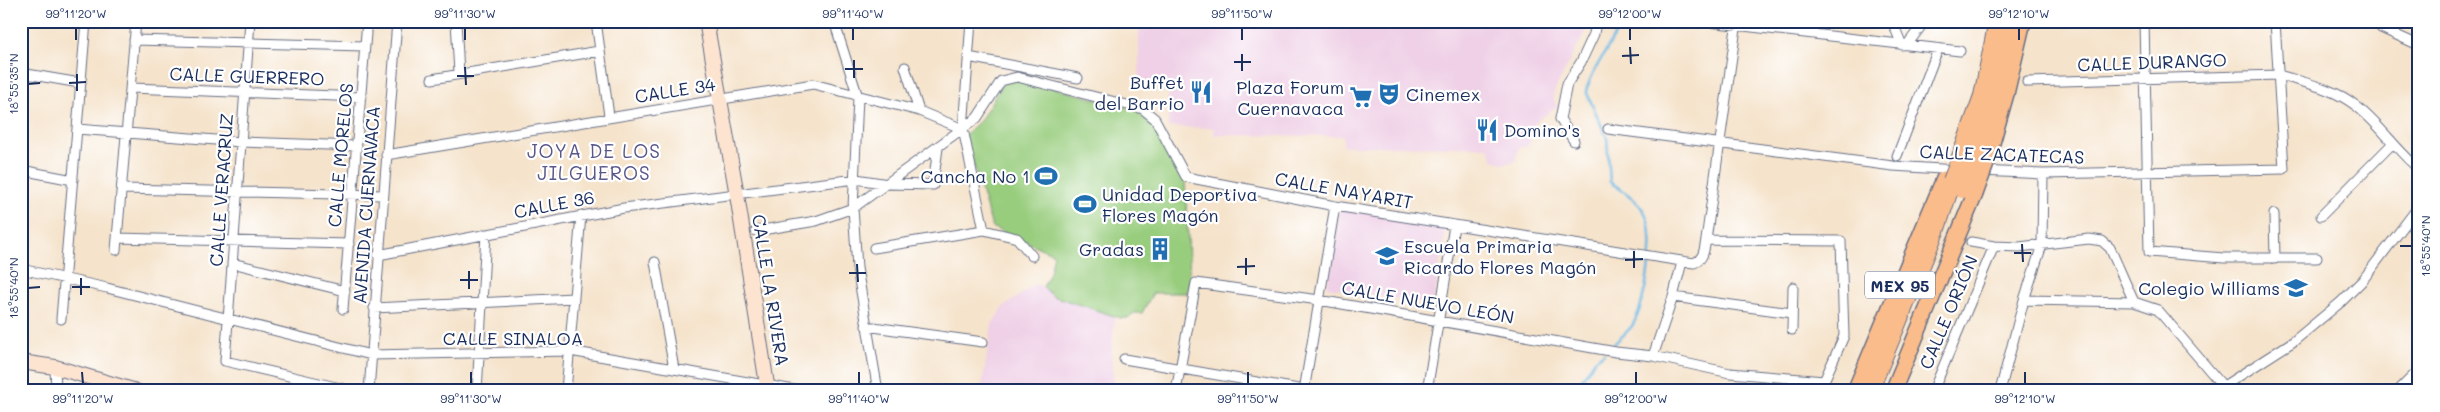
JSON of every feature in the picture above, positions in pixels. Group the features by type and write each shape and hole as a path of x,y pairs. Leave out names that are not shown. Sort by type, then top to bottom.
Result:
{"highway":[{"name":"MEX 95","path":"1968,162 1998,21"},
{"name":"MEX 95","path":"1879,391 1968,162 1997,96 2012,21"},
{"name":"MEX 95","path":"1869,391 1935,231 1959,186"}],"main road":[{"name":"MEX 95","path":"1968,162 1976,93 1991,21"},
{"name":"MEX 95","path":"1892,391 1968,162 2006,94 2022,21"},
{"name":"MEX 95","path":"1855,391 1959,186"}],"street":[{"path":"61,319 66,279 86,21"},
{"path":"116,250 136,21"},
{"name":"CALLE VERACRUZ","path":"250,21 225,361 354,391"},
{"name":"CALLE MORELOS","path":"343,309 367,21"},
{"name":"AVENIDA CUERNAVACA","path":"369,391 397,21"},
{"path":"456,21 459,73"},
{"path":"596,21 609,116"},
{"name":"CALLE LA RIVERA","path":"706,21 738,195 767,387"},
{"path":"834,21 858,97 856,179 853,208 857,268 878,391"},
{"path":"971,21 963,129 984,230"},
{"path":"1574,141 1560,119 1567,84 1581,62 1594,34 1596,21"},
{"path":"1700,21 1737,23 1960,51"},
{"path":"1892,21 1905,45"},
{"path":"1905,45 1925,21"},
{"path":"2144,21 2148,252 2274,260 2317,258"},
{"path":"2275,21 2279,75"},
{"path":"2377,21 2381,28 2414,43 2419,43"},
{"path":"1706,240 1737,23"},
{"path":"134,40 365,46"},
{"path":"1897,156 1938,49"},
{"path":"432,79 599,51"},
{"path":"968,57 1078,78"},
{"path":"905,67 919,112"},
{"path":"21,73 80,83"},
{"name":"CALLE DURANGO","path":"2026,82 2279,75 2340,95 2357,106 2419,168"},
{"name":"CALLE ZACATECAS","path":"1608,129 1893,166 2043,174 2284,170 2279,75"},
{"name":"CALLE NAYARIT","path":"963,129 977,118 1001,81 1008,77 1028,79 1143,109 1155,119 1186,178 1335,206 1682,262 1694,263 1700,261 1703,256 1706,240"},
{"name":"CALLE 34","path":"386,155 609,116 813,84 919,112 963,129"},
{"name":"CALLE GUERRERO","path":"131,88 361,97"},
{"path":"77,129 241,142 357,146"},
{"path":"756,230 816,221 853,208 963,129"},
{"path":"2321,216 2393,144"},
{"name":"CALLE 36","path":"378,255 624,208 856,179 888,184 933,185 938,148"},
{"path":"21,170 73,180"},
{"path":"2000,391 2024,300 2042,246 2043,174"},
{"path":"122,189 383,195"},
{"path":"1124,359 1306,390 1335,206"},
{"path":"2024,300 2134,302 2158,310 2219,388 2259,365 2294,341 2341,302 2362,281 2419,206"},
{"path":"2274,214 2274,260"},
{"path":"566,391 582,215"},
{"path":"1427,391 1454,226"},
{"path":"874,248 984,230 1016,238 1032,256"},
{"path":"477,391 486,234"},
{"path":"117,238 349,244"},
{"name":"CALLE ORIÓN","path":"1971,242 1994,246 2042,246 2089,239 2102,241 2110,248 2134,302"},
{"name":"CALLE NUEVO LEÓN","path":"1180,368 1196,283 1319,300 1616,352 1653,356 1730,373 1824,381 1844,336 1841,241 1706,240"},
{"name":"CALLE ORIÓN","path":"1933,391 1994,246"},
{"path":"655,262 674,369"},
{"path":"1653,356 1673,297 1682,262"},
{"path":"232,263 345,291"},
{"name":"CALLE SINALOA","path":"21,269 371,355 570,351 767,387 800,391"},
{"path":"1792,287 1792,330"},
{"path":"1673,297 1792,313"},
{"path":"374,308 574,298"},
{"path":"866,326 982,342"},
{"path":"21,362 55,367 136,391"},
{"path":"55,367 56,391"},
{"path":"1176,391 1180,368"},
{"path":"2398,391 2419,370"}],"shaded area":[{"name":"Plaza Forum Cuernavaca","path":"1139,21 1589,21 1554,92 1554,101 1557,106 1532,125 1530,141 1527,147 1519,147 1515,161 1504,164 1493,160 1488,147 1343,146 1343,136 1214,135 1214,128 1168,127 1168,87 1139,86"},
{"name":"Escuela Primaria Ricardo Flores Magón","path":"1340,208 1446,226 1433,305 1327,287"},
{"path":"1036,284 1043,287 1053,296 1115,317 1111,356 1115,391 981,391 992,324 1002,308"}],"green space":[{"name":"Unidad Deportiva Flores Magón","path":"1017,78 1143,112 1152,119 1185,180 1190,278 1187,293 1153,293 1142,313 1134,313 1128,318 1120,318 1053,296 1043,287 1050,273 1054,254 992,227 965,135 980,121 1003,83"}],"waterway":[{"path":"1610,348 1630,329 1637,316 1642,303 1650,253 1650,237 1645,213 1625,192 1610,182 1607,138 1586,91 1593,73 1621,21"},
{"path":"1574,391 1595,360 1604,353"}],"place":[{"name":"Buffet del Barrio","path":"1201,92"},
{"name":"Cinemex","path":"1389,94"},
{"name":"Plaza Forum Cuernavaca","path":"1361,97"},
{"name":"Domino's","path":"1487,130"},
{"name":"Cancha No 1","path":"1046,176"},
{"name":"Unidad Deportiva Flores Magón","path":"1085,204"},
{"name":"Gradas","path":"1160,249"},
{"name":"Escuela Primaria Ricardo Flores Magón","path":"1387,256"},
{"name":"Colegio Williams","path":"2296,288"}],"district":[{"name":"JOYA DE LOS JILGUEROS","path":"594,161"}]}
